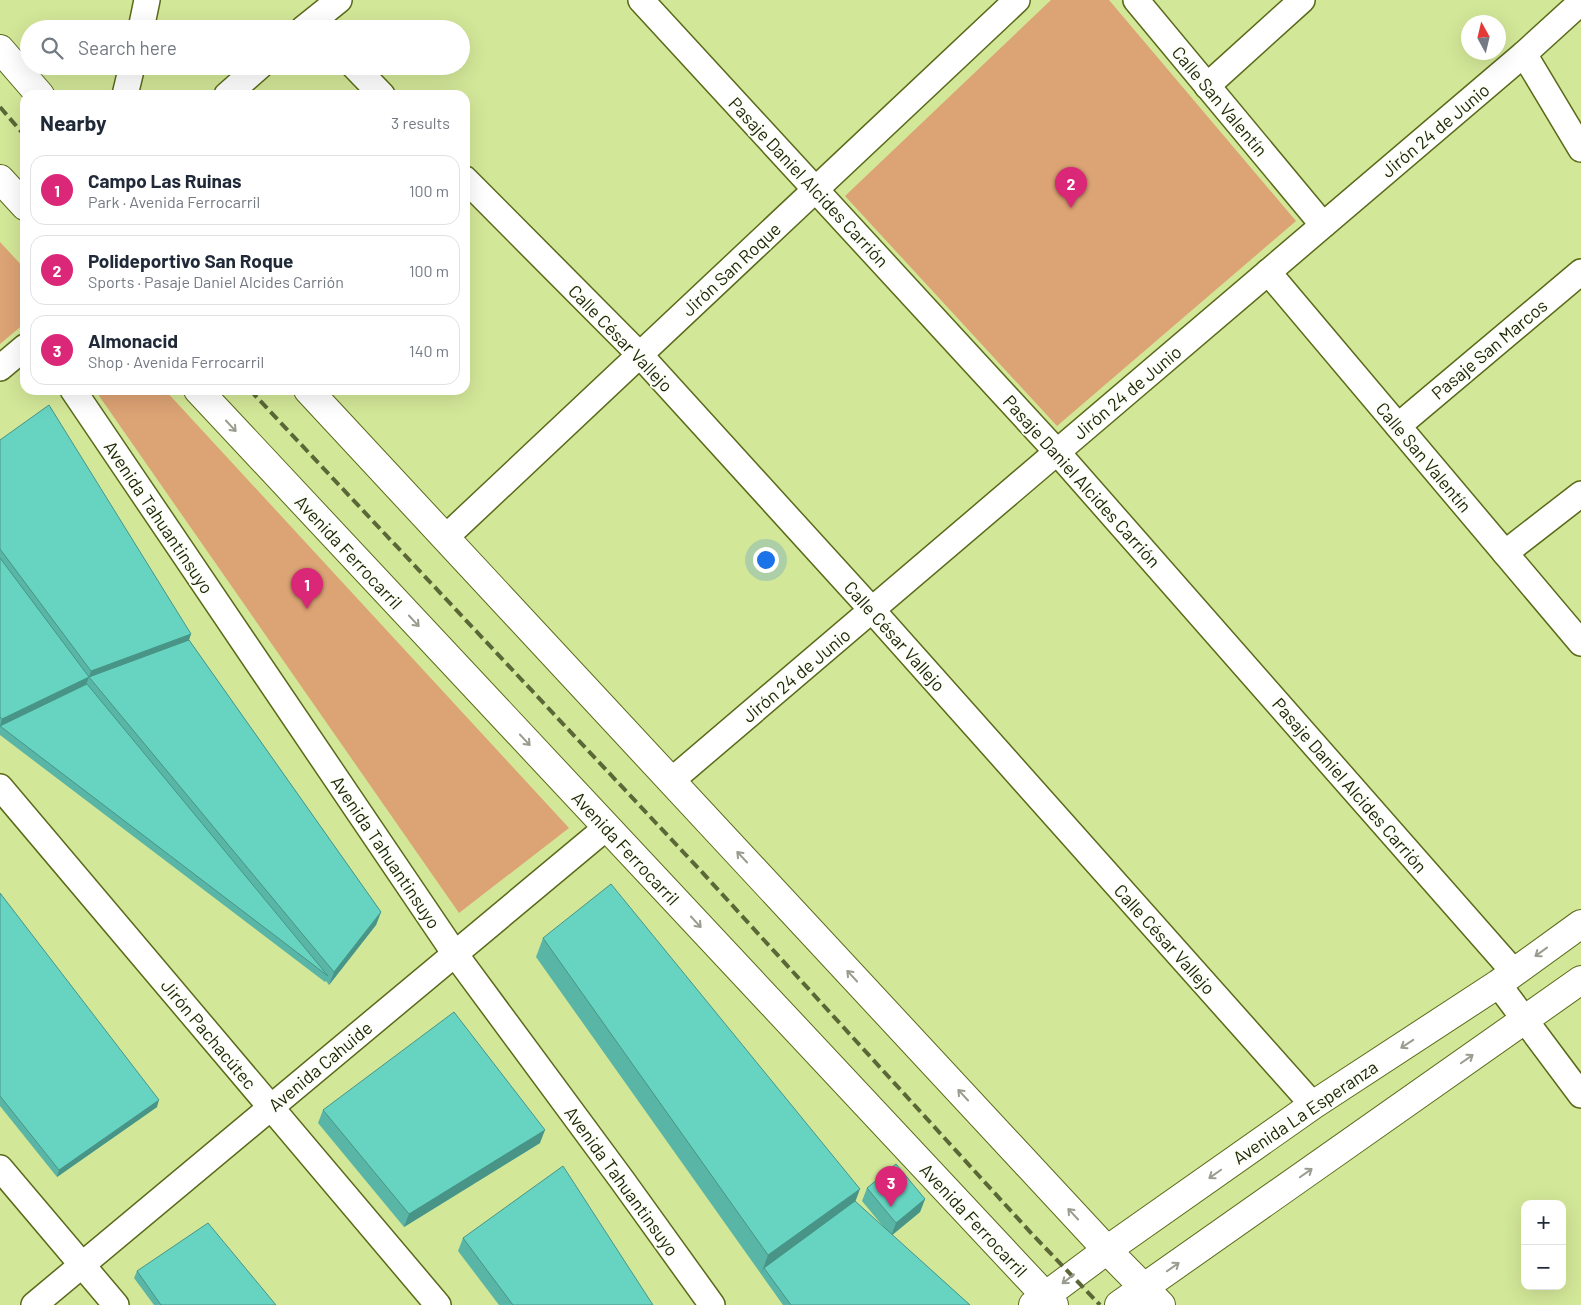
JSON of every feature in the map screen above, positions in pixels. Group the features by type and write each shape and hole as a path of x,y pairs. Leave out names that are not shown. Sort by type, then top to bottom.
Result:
{"main road":[{"path":"0,49 20,72"},
{"path":"23,75 36,90"},
{"path":"0,179 20,201"},
{"name":"Avenida Ferrocarril","path":"203,395 607,827 1045,1302"},
{"path":"313,395 1107,1250 1153,1296"},
{"name":"Avenida La Esperanza","path":"1045,1302 1107,1250 1313,1105 1506,978 1581,924"},
{"path":"1119,1305 1153,1296 1524,1019 1581,980"}],"street":[{"path":"142,20 147,0"},
{"path":"318,20 339,0"},
{"name":"Pasaje Daniel Alcides Carrión","path":"641,0 1057,452 1506,978 1524,1019 1581,1095"},
{"name":"Jirón San Roque","path":"445,538 1017,0"},
{"name":"Calle San Valentín","path":"1136,0 1323,225"},
{"path":"1208,86 1302,0"},
{"name":"Jirón 24 de Junio","path":"671,781 1524,54 1581,2"},
{"path":"1524,54 1581,149"},
{"path":"126,90 130,75"},
{"path":"233,90 250,75"},
{"path":"363,75 377,90"},
{"name":"Calle César Vallejo","path":"470,183 640,355 872,610 1313,1105"},
{"name":"Calle San Valentín","path":"1268,272 1581,643"},
{"name":"Pasaje San Marcos","path":"1398,426 1581,272"},
{"path":"0,368 20,351"},
{"name":"Avenida Tahuantinsuyo","path":"76,395 455,954 712,1305"},
{"path":"1505,553 1581,494"},
{"name":"Jirón Pachacútec","path":"0,787 438,1305"},
{"name":"Avenida Cahuide","path":"34,1305 607,827"},
{"path":"0,1168 116,1305"}],"shaded area":[{"path":"1051,0 1109,0 1296,221 1057,426 845,196"},
{"path":"0,242 20,264 20,327 0,344"},
{"path":"98,395 170,395 569,828 459,913"}],"building":[{"path":"49,405 191,634 91,671 0,549 0,440"},
{"path":"0,558 89,677 2,719 0,717"},
{"path":"189,640 381,912 334,972 89,677"},
{"path":"87,684 328,976 0,726"},
{"path":"611,884 860,1189 768,1255 543,938"},
{"path":"0,893 159,1100 59,1170 0,1096"},
{"path":"454,1012 545,1130 409,1214 323,1110"},
{"path":"896,1164 925,1199 896,1223 867,1188"},
{"path":"563,1166 653,1305 513,1305 463,1238"},
{"path":"855,1201 970,1305 791,1305 764,1268"},
{"path":"208,1223 276,1305 161,1305 137,1271"}],"railway":[{"path":"0,107 20,130"},
{"path":"255,395 701,871 1032,1234 1100,1305"}],"place":[{"name":"Polideportivo San Roque","path":"1071,208"},
{"name":"Campo Las Ruinas","path":"307,609"},
{"name":"Almonacid","path":"891,1207"}]}
